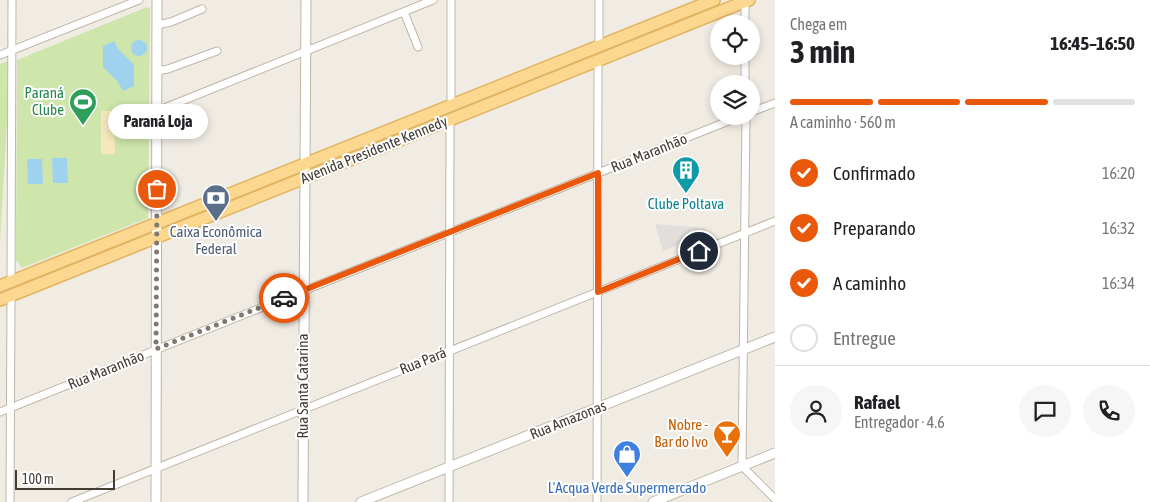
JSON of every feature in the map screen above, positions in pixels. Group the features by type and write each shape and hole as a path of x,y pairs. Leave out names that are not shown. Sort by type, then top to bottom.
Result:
{"main road":[{"name":"Avenida Presidente Kennedy","path":"0,286 714,0"},
{"name":"Avenida Presidente Kennedy","path":"5,298 747,1"},
{"path":"672,17 672,31"},
{"path":"228,195 224,198 224,202 230,208"}],"street":[{"path":"12,0 12,282"},
{"path":"0,56 139,0"},
{"path":"156,502 157,0"},
{"name":"Rua Santa Catarina","path":"303,502 306,0"},
{"path":"157,111 433,0"},
{"path":"451,0 451,106"},
{"path":"599,0 599,46"},
{"path":"746,15 747,1"},
{"path":"157,25 170,22 202,9"},
{"path":"404,12 418,47"},
{"path":"157,71 168,69 217,51"},
{"path":"597,502 598,61"},
{"path":"760,109 775,103"},
{"path":"449,502 450,120"},
{"name":"Rua Maranhão","path":"0,412 718,125"},
{"path":"746,125 745,349 742,466 775,499"},
{"name":"Rua Pará","path":"72,502 775,221"},
{"path":"5,298 11,408 10,502"},
{"name":"Rua Amazonas","path":"361,502 775,337"},
{"path":"653,502 775,454"}],"green space":[{"name":"Paraná Clube","path":"147,7 150,9 148,218 22,268 16,260 17,60"},
{"path":"8,61 7,123 0,243 0,64"}],"sand":[{"path":"101,111 114,111 115,154 101,154"}],"shaded area":[{"path":"655,224 705,228 706,235 663,251"}],"water":[{"path":"139,40 147,48 139,56 131,48"},
{"path":"114,41 118,49 134,65 134,86 123,91 118,82 103,67 103,46"},
{"path":"52,158 67,158 68,183 53,183"},
{"path":"27,159 42,159 43,184 28,184"}],"way so far":[{"path":"157,189 156,349 284,298"}],"place":[{"name":"Paraná Clube","path":"83,126"},
{"name":"Paraná Loja","path":"157,189"},
{"name":"Clube Poltava","path":"686,194"},
{"name":"Caixa Econômica Federal","path":"216,222"},
{"name":"Nobre - Bar do Ivo","path":"727,458"},
{"name":"L'Acqua Verde Supermercado","path":"627,478"}],"route":[{"path":"284,298 598,173 598,292 699,251"}]}
